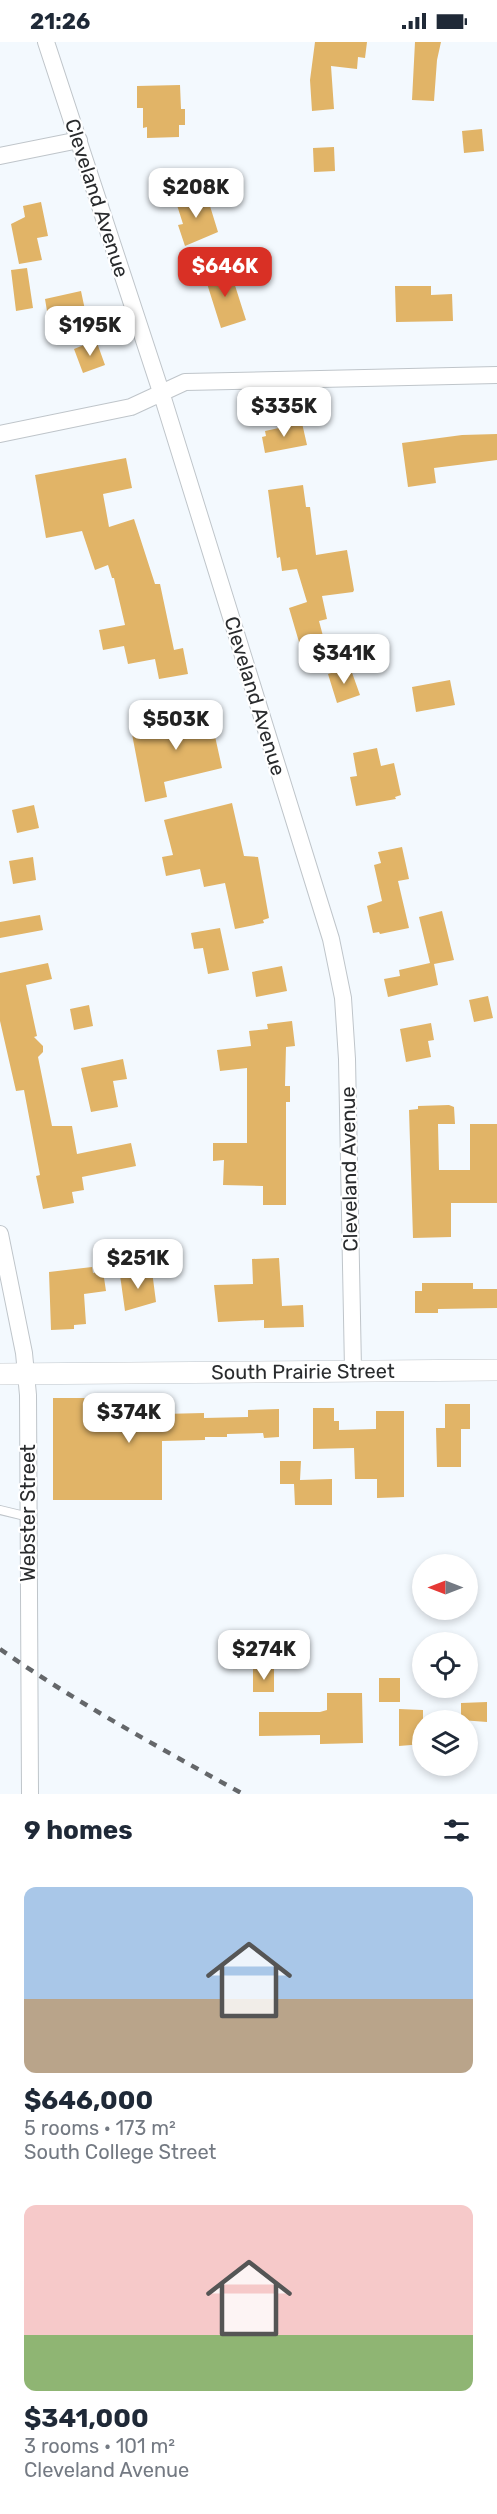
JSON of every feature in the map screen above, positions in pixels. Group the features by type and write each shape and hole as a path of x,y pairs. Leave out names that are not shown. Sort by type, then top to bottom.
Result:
{"street":[{"name":"Cleveland Avenue","path":"46,42 162,395 331,939 343,998 352,1369"},
{"path":"0,156 79,140"},
{"path":"0,434 131,407 162,395 184,382 497,375"},
{"name":"Webster Street","path":"0,1234 26,1374 30,1794"},
{"name":"South Prairie Street","path":"0,1374 352,1369 497,1370"}],"lane":[{"path":"0,1510 28,1517"}],"building":[{"path":"315,42 367,42 365,58 358,57 357,69 331,66 334,109 312,111 310,80"},
{"path":"415,42 441,42 437,60 434,101 412,100"},
{"path":"180,85 181,109 185,109 185,125 179,125 179,137 147,138 147,127 143,128 143,108 137,108 137,86"},
{"path":"482,129 484,151 464,153 462,131"},
{"path":"334,147 335,171 314,172 313,148"},
{"path":"206,193 218,232 185,246 178,225 183,224 176,202"},
{"path":"41,202 48,236 37,238 42,260 19,264 11,224 25,217 23,206"},
{"path":"223,267 226,275 231,273 246,320 221,328 204,274"},
{"path":"27,268 33,308 16,311 11,270"},
{"path":"395,286 431,286 431,295 452,294 453,321 396,322"},
{"path":"81,291 85,310 48,317 45,299"},
{"path":"96,340 105,365 83,373 74,349"},
{"path":"302,423 307,445 265,453 262,437 266,436 265,431"},
{"path":"497,434 497,460 434,468 436,483 408,487 402,443 462,435"},
{"path":"126,458 132,488 103,494 109,527 134,519 155,584 160,584 174,650 183,648 188,674 159,679 155,659 128,664 124,646 103,650 99,630 125,625 114,578 112,578 108,565 95,570 82,531 46,538 35,475"},
{"path":"303,485 306,507 310,507 316,555 347,550 354,590 322,596 327,619 319,621 323,636 299,642 289,608 307,602 297,569 282,571 280,557 277,558 268,490"},
{"path":"350,667 360,695 337,703 328,674"},
{"path":"450,680 455,705 416,712 412,687"},
{"path":"200,704 201,710 209,709 222,768 164,782 167,797 145,802 132,734 169,728 167,719 173,718 172,710"},
{"path":"377,748 381,766 394,763 401,795 395,797 396,799 356,806 350,777 357,776 353,753"},
{"path":"232,803 244,856 258,857 269,918 263,920 264,923 235,929 225,883 204,887 200,869 166,876 162,857 173,855 164,820"},
{"path":"34,805 39,828 17,833 12,810"},
{"path":"402,847 409,879 398,881 409,928 380,934 379,932 373,933 367,906 382,901 374,865 381,863 378,852"},
{"path":"33,857 36,880 13,884 9,861"},
{"path":"442,911 454,960 434,964 438,985 388,997 384,979 400,976 399,970 430,963 419,917"},
{"path":"40,915 43,930 0,938 0,922"},
{"path":"220,928 229,970 208,974 203,948 194,949 191,933"},
{"path":"48,963 52,979 26,985 37,1036 34,1037 43,1046 43,1052 38,1057 52,1126 72,1126 77,1154 131,1143 136,1166 82,1177 84,1190 72,1192 74,1203 43,1209 36,1176 40,1175 24,1090 16,1091 0,1021 0,973"},
{"path":"282,966 287,991 256,997 252,972"},
{"path":"488,996 493,1018 474,1022 469,1000"},
{"path":"89,1005 93,1026 74,1030 70,1009"},
{"path":"292,1021 295,1046 286,1047 285,1086 290,1086 290,1102 286,1102 286,1205 263,1205 263,1186 223,1185 224,1160 213,1161 213,1143 247,1143 247,1068 220,1071 217,1050 251,1046 249,1031 268,1029 267,1024"},
{"path":"431,1023 434,1040 428,1041 431,1057 406,1062 400,1029"},
{"path":"123,1059 127,1079 113,1081 118,1107 91,1112 81,1068"},
{"path":"449,1105 454,1107 455,1124 438,1124 439,1170 470,1170 470,1124 497,1124 497,1203 451,1203 451,1237 413,1238 409,1110 418,1109 418,1106"},
{"path":"279,1258 282,1306 303,1305 304,1327 264,1328 264,1320 218,1322 214,1285 253,1284 252,1259"},
{"path":"92,1267 93,1273 103,1271 106,1291 84,1294 86,1324 74,1325 74,1329 51,1330 49,1272"},
{"path":"152,1271 156,1302 125,1311 120,1275"},
{"path":"422,1283 473,1283 473,1289 497,1289 497,1308 438,1309 438,1313 415,1313 415,1291 422,1291"},
{"path":"53,1398 162,1398 162,1414 204,1413 204,1418 248,1417 248,1410 279,1409 279,1437 264,1438 263,1433 227,1434 227,1437 205,1437 205,1440 162,1441 162,1500 53,1500"},
{"path":"445,1404 470,1404 470,1429 461,1429 461,1467 437,1467 436,1428 445,1428"},
{"path":"313,1408 334,1408 334,1421 339,1421 339,1430 376,1429 376,1411 404,1411 404,1497 377,1498 377,1479 355,1479 354,1448 313,1449"},
{"path":"280,1461 301,1461 300,1480 332,1479 332,1505 295,1505 294,1484 280,1484"},
{"path":"253,1669 274,1669 274,1692 253,1692"},
{"path":"379,1678 400,1678 400,1702 379,1702"},
{"path":"327,1693 362,1693 363,1743 320,1744 320,1735 259,1736 259,1712 320,1712 327,1710"},
{"path":"487,1702 487,1722 478,1721 478,1710 461,1710 461,1703"},
{"path":"399,1709 423,1710 412,1710 412,1745 399,1746"}],"railway":[{"path":"0,1649 89,1706 243,1794"}]}
